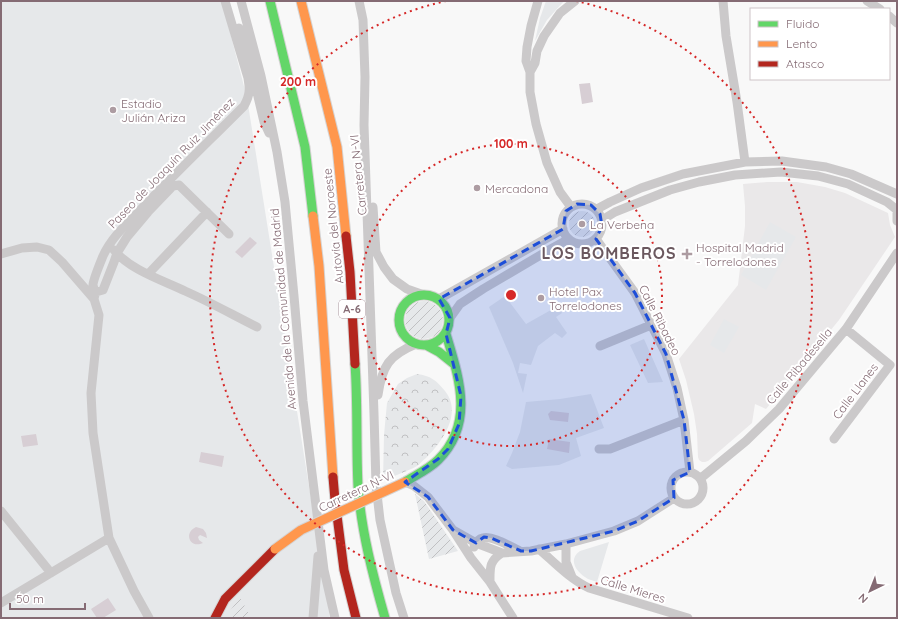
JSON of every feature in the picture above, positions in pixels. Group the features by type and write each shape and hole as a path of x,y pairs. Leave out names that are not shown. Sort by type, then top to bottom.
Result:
{"main road":[{"name":"Autovía del Noroeste","path":"270,1 305,147 320,266 335,500 344,570 356,618"},
{"name":"Autovía del Noroeste","path":"301,1 337,147 350,272 356,375 358,487 363,526 375,582 386,618"},
{"path":"426,346 441,340 446,334 450,318 444,304 439,299 424,295 416,296 408,301 402,308 399,316 399,325 402,333 408,340 439,352 454,364"},
{"name":"Carretera N-VI","path":"215,618 225,599 289,538 301,530 405,482 427,468 448,449 455,436 462,410 458,378 446,334"}],"street":[{"path":"226,1 237,20 248,54 264,122 277,152"},
{"name":"Paseo de Joaquín Ruiz Jiménez","path":"149,618 134,591 109,538 91,414 99,315 93,285 103,256 122,229 244,106 249,98 250,89 248,78 226,1"},
{"name":"Avenida de la Comunidad de Madrid","path":"242,1 261,76 277,152 285,202 303,400 324,570 335,618"},
{"path":"359,1 363,20 365,78 364,125 376,485 380,520 396,593 404,618"},
{"path":"530,72 535,63 537,51 544,36 560,13 574,1"},
{"path":"723,1 726,36 745,162"},
{"path":"866,1 878,8"},
{"path":"536,2 527,47 526,61 530,72 530,92 540,142 547,163 560,192 571,207"},
{"name":"Carretera N-VI","path":"364,125 375,227 376,252 384,267 393,279 407,289 424,295"},
{"path":"597,210 610,202 641,188 683,174 745,162 782,161 826,167 851,174 897,194"},
{"path":"602,220 615,212 670,190 699,182 735,176 781,172 818,176 848,184 887,202 897,210"},
{"path":"95,296 103,290 117,253 127,237 173,186 179,186 182,188 229,234"},
{"path":"577,204 584,204 591,205 597,210 602,220 602,229 596,239 583,244 576,243 565,235 562,223 563,217 566,211 571,207 577,204"},
{"path":"149,274 207,212"},
{"path":"897,213 897,221"},
{"path":"439,299 563,229"},
{"path":"450,318 460,304 549,250 570,239"},
{"name":"Calle Ribadeo","path":"596,239 635,293 666,354 677,388 684,420 690,472"},
{"path":"110,244 123,260 131,266 186,291 257,327"},
{"name":"Paseo de Joaquín Ruiz Jiménez","path":"1,254 22,248 37,247 49,250 95,296"},
{"name":"Calle Ribadesella","path":"701,478 746,441 779,409 846,329 897,253"},
{"path":"600,346 651,325"},
{"name":"Calle Llanes","path":"834,439 890,365 846,329"},
{"path":"374,414 380,380 385,367 393,356 416,344"},
{"path":"599,449 610,449 684,420"},
{"path":"683,472 690,472 701,478 704,491 702,497 697,502 685,505 674,498 671,492 671,486 673,480 678,475 683,472"},
{"path":"405,482 414,486 428,497 453,530 471,558 490,582 513,618"},
{"path":"453,530 476,543 502,553 539,549 566,544 614,531 638,521 674,498"},
{"path":"1,511 51,573"},
{"path":"313,618 320,536"},
{"path":"471,558 472,550 476,543 484,537 491,538 521,551"},
{"path":"1,603 109,538"},
{"path":"566,544 566,562 572,578"},
{"name":"Calle Mieres","path":"539,549 580,584 688,618"},
{"path":"490,582 490,567 496,557 502,553"},
{"path":"319,618 324,570"}],"highlighted area":[{"path":"577,204 591,205 600,214 602,226 596,239 635,293 666,354 684,420 690,472 673,480 674,498 638,521 614,531 531,551 521,551 491,538 484,537 476,543 453,530 428,497 405,482 438,459 448,449 459,424 461,396 446,334 450,318 439,299 563,229 566,211"}],"shaded area":[{"path":"590,83 593,102 582,104 579,84"},
{"path":"797,182 825,187 845,193 888,213 890,225 895,237 839,320 766,409 755,404 752,423 708,461 702,462 698,457 694,414 686,380 679,359 738,285 745,226 743,184"},
{"path":"250,237 257,243 242,258 235,252"},
{"path":"551,411 569,413 568,422 550,420 548,414"},
{"path":"36,434 38,445 23,447 21,436"},
{"path":"549,439 570,442 569,453 547,449"},
{"path":"201,452 224,456 222,467 199,462"},
{"path":"196,527 203,529 206,533 207,538 200,535 198,537 203,543 195,544 190,540 190,533"},
{"path":"108,598 116,610 103,618 97,618 91,609"}],"green space":[{"path":"1,1 222,1 247,98 330,618 1,618"},
{"path":"546,1 564,1 547,20 535,41 540,18"},
{"path":"582,211 591,215 595,224 591,233 582,237 573,233 569,224 573,215"},
{"path":"770,222 796,237 766,290 741,275"},
{"path":"505,296 526,324 558,306 562,313 556,317 567,333 562,338 555,333 538,346 531,365 520,363 518,373 527,374 523,393 513,363 489,307"},
{"path":"420,301 428,301 438,306 442,313 442,327 438,334 428,339 420,339 410,334 408,331 405,324 405,316 410,306 413,304"},
{"path":"724,319 739,327 724,353 710,345"},
{"path":"644,339 663,382 648,383 630,345"},
{"path":"417,374 433,379 445,391 452,408 451,418 444,436 426,458 409,470 383,481 384,435 387,403 398,384"},
{"path":"591,394 604,428 576,438 581,456 559,465 512,469 506,466 520,432 526,402"},
{"path":"415,494 424,501 458,551 429,559"},
{"path":"609,542 597,582 588,579 577,570 574,558 580,551"},
{"path":"240,597 251,618 225,618"}],"traffic: fast":[{"path":"270,1 305,147 313,216"},
{"path":"419,295 429,295 442,302 449,315 449,320 449,325 442,338 429,345 419,345 410,341 403,334 399,325 399,315 403,306 410,299 419,295"},
{"path":"405,482 427,469 438,460 450,446 457,431 461,400 459,383 446,334"},
{"path":"426,345 439,352 454,364"},
{"path":"355,364 357,471 360,503 368,553 385,618"}],"traffic: slow":[{"path":"301,1 337,147 346,236"},
{"path":"313,216 319,266 333,477"},
{"path":"275,549 301,530 405,482"}],"traffic: jam":[{"path":"346,236 350,272 355,364"},
{"path":"333,477 344,570 356,618"},
{"path":"215,618 225,599 275,549"}],"place":[{"name":"Estadio Julián Ariza","path":"113,110"},
{"name":"Mercadona","path":"477,188"},
{"name":"La Verbena","path":"582,224"},
{"name":"Hospital Madrid - Torrelodones","path":"687,254"},
{"name":"Hotel Pax Torrelodones","path":"541,298"}],"district":[{"name":"LOS BOMBEROS","path":"609,253"}]}
